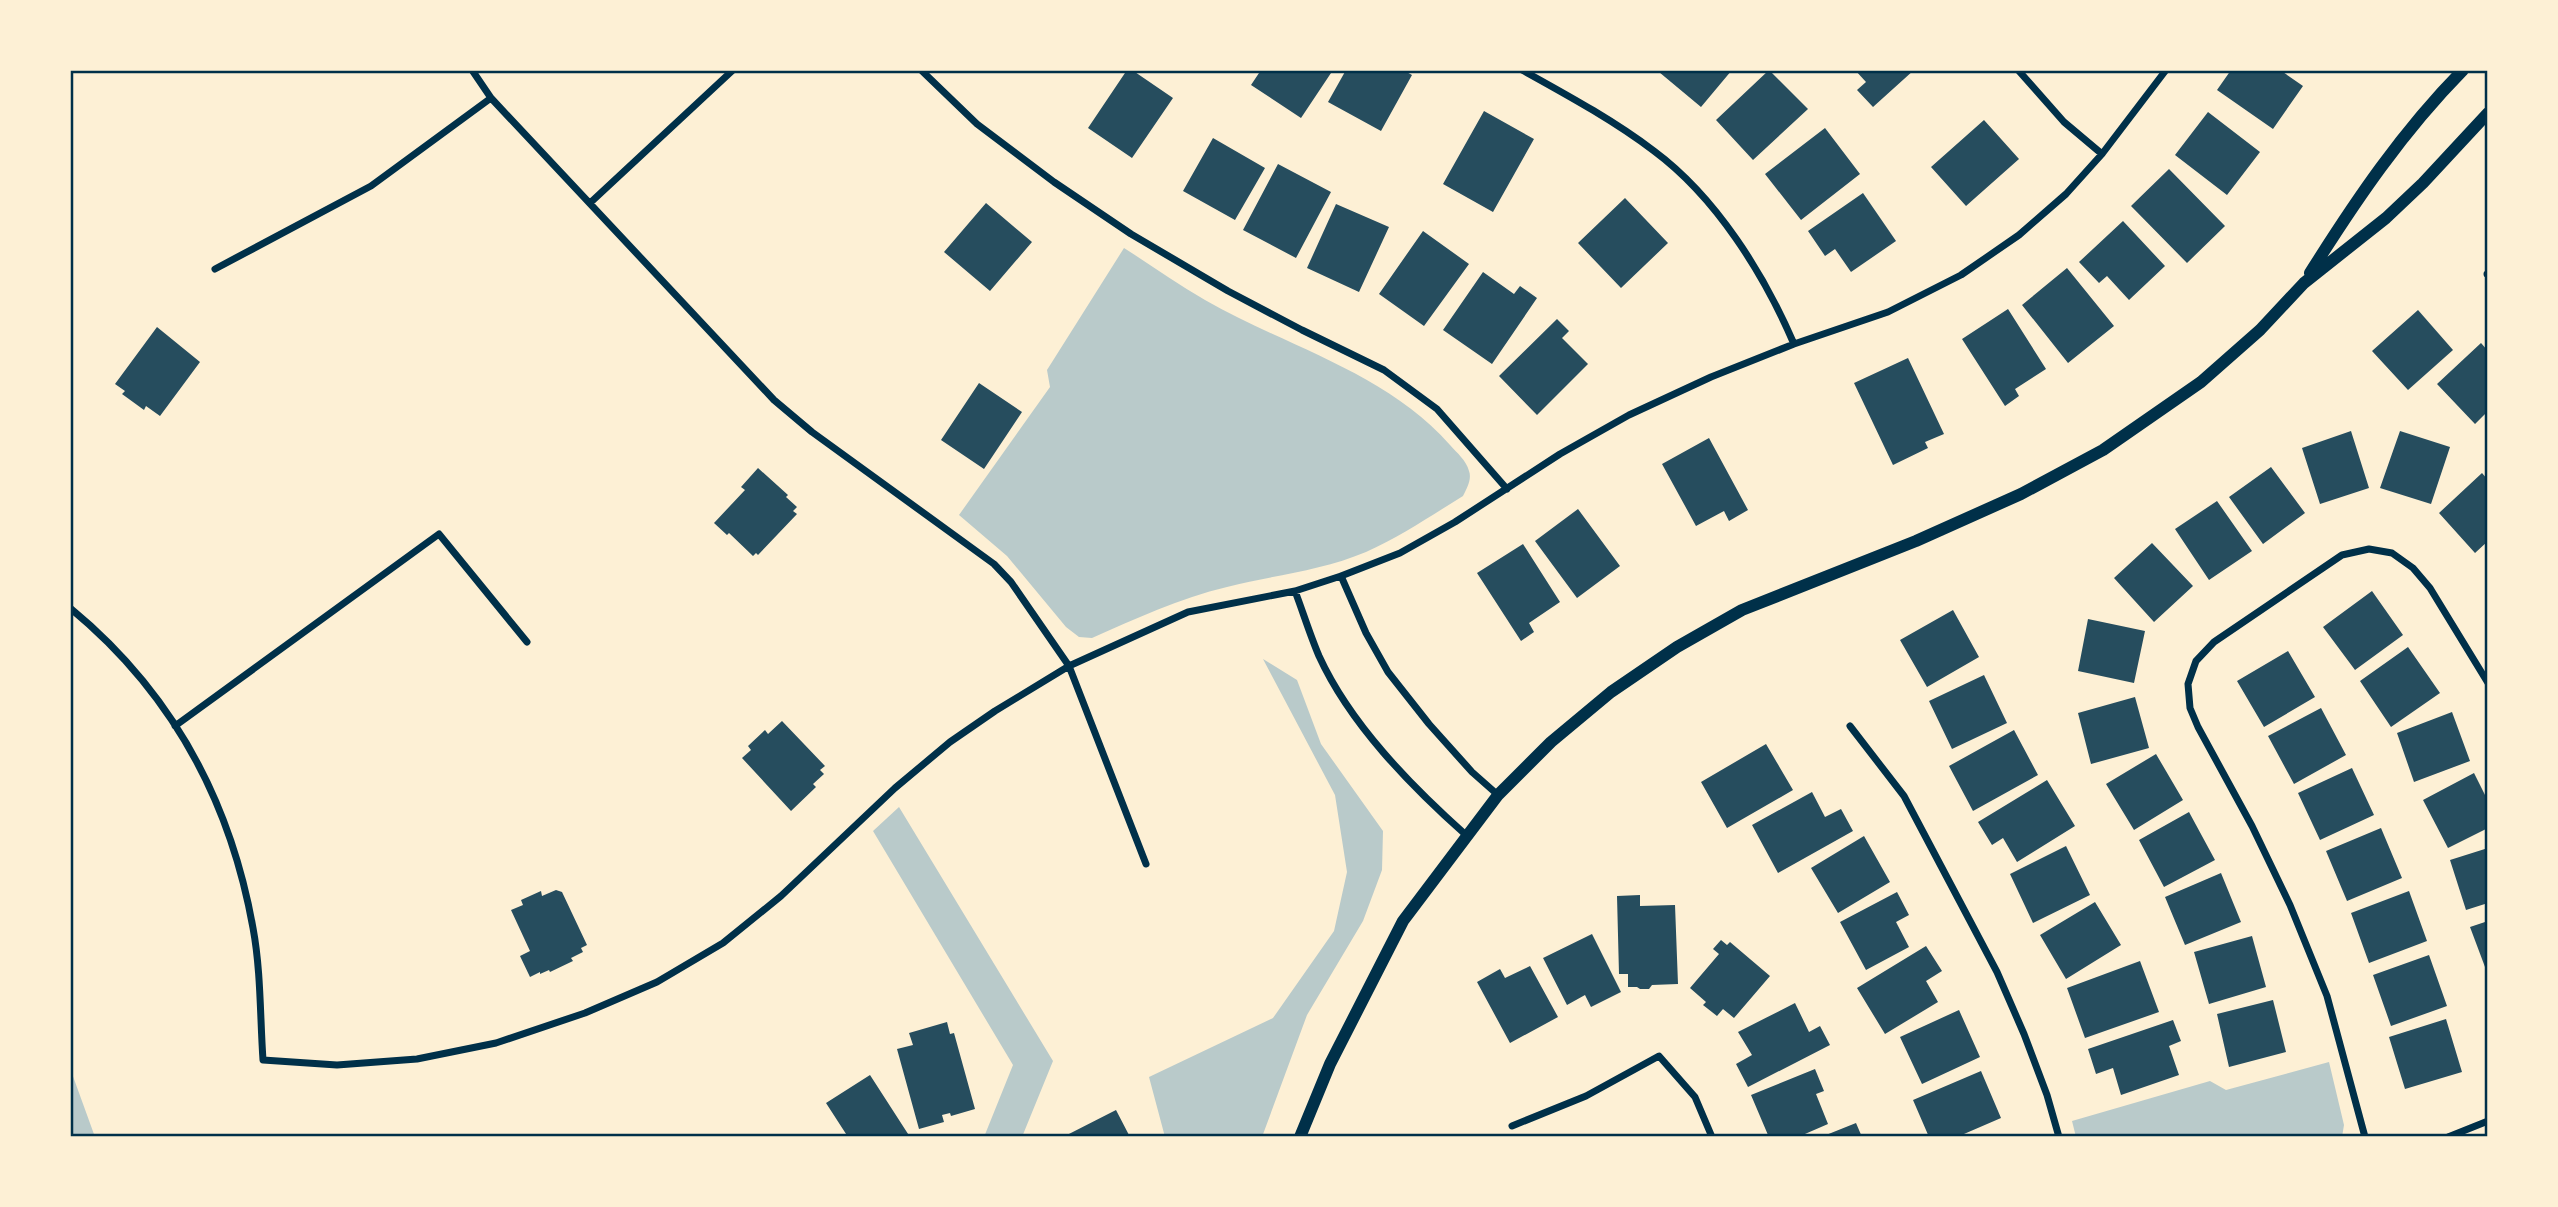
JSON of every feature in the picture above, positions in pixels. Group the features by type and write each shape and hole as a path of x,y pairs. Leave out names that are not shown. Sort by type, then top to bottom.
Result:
{"street":[{"path":"472,70 491,98 774,400 812,432 994,564 1011,582 1069,666 1146,864"},
{"path":"590,203 733,70"},
{"path":"921,70 977,124 1054,182 1131,234 1228,291 1384,370 1437,409 1507,489"},
{"path":"1522,70 1594,110 1656,152 1706,199 1774,298 1794,344"},
{"path":"2018,70 2064,122 2102,154"},
{"path":"70,608 120,653 157,695 198,762 222,816 242,876 254,931 263,1060 337,1065 416,1059 496,1044 586,1013 657,982 723,943 771,904 895,788 950,742 995,710 1069,666 1188,612 1295,590 1341,576 1400,552 1455,522 1560,454 1629,415 1711,377 1794,344 1888,312 1961,275 2020,234 2066,194 2102,154 2166,70"},
{"path":"2304,283 2361,193 2404,136 2463,70"},
{"path":"215,269 371,186 491,98"},
{"path":"1300,1137 1329,1064 1403,920 1498,795 1551,742 1611,692 1688,640 1742,610 1916,541 2021,494 2103,450 2201,382 2260,330 2304,283 2405,200 2488,113"},
{"path":"175,726 439,534 527,642"},
{"path":"2365,1137 2335,1022 2290,905 2190,708 2188,684 2196,662 2214,642 2342,555 2369,549 2392,553 2413,568 2430,588 2488,683"},
{"path":"1341,576 1366,633 1388,673 1455,753 1498,795"},
{"path":"1295,590 1320,657 1345,702 1393,763 1436,809 1466,835"},
{"path":"1850,726 1903,796 1997,972 2043,1083 2059,1137"},
{"path":"1512,1126 1586,1096 1659,1056 1695,1097 1712,1137"},
{"path":"2448,1137 2488,1121"}],"shaded area":[{"path":"1124,248 1205,300 1366,379 1396,398 1424,420 1464,460 1470,477 1463,496 1416,526 1366,552 1315,568 1192,597 1092,638 1079,637 1066,627 1007,556 959,515 1050,387 1047,370"},
{"path":"1263,659 1297,680 1321,744 1383,831 1382,870 1363,921 1307,1015 1262,1137 1165,1137 1149,1077 1273,1018 1334,931 1347,872 1335,795"},
{"path":"899,807 1053,1061 1022,1137 984,1137 1013,1065 873,831"},
{"path":"2329,1062 2344,1125 2342,1137 2076,1137 2072,1121 2210,1081 2226,1090"},
{"path":"70,1068 95,1137 70,1137"}],"building":[{"path":"1127,70 1132,70 1173,98 1132,158 1088,128"},
{"path":"1261,70 1333,70 1301,118 1251,85"},
{"path":"1346,70 1403,70 1412,75 1381,131 1328,102"},
{"path":"1732,70 1701,107 1659,72"},
{"path":"1769,70 1808,109 1753,160 1716,120"},
{"path":"1855,70 1914,70 1873,107 1857,90 1866,82"},
{"path":"2231,70 2280,70 2303,86 2273,129 2217,90"},
{"path":"1484,111 1534,139 1493,212 1443,184"},
{"path":"2208,112 2260,152 2227,195 2175,155"},
{"path":"1984,120 2019,159 1966,206 1931,167"},
{"path":"1825,128 1860,174 1801,220 1765,174"},
{"path":"1213,138 1265,168 1235,220 1183,191"},
{"path":"1278,164 1331,192 1296,258 1243,230"},
{"path":"2169,169 2225,226 2187,263 2131,206"},
{"path":"1863,193 1896,241 1851,272 1835,249 1825,256 1808,231"},
{"path":"1625,198 1668,243 1621,288 1578,243"},
{"path":"986,203 1032,242 990,291 944,252"},
{"path":"1336,204 1389,227 1359,292 1307,268"},
{"path":"2123,221 2165,266 2129,300 2107,276 2099,283 2079,262"},
{"path":"1423,231 1469,264 1424,326 1379,294"},
{"path":"2067,268 2114,326 2068,363 2022,305"},
{"path":"1483,272 1514,294 1520,286 1537,298 1492,364 1443,330"},
{"path":"2008,309 2046,369 2015,389 2019,396 2005,406 1962,339"},
{"path":"2418,310 2453,350 2408,390 2372,351"},
{"path":"1557,319 1569,331 1562,338 1588,364 1537,415 1499,376"},
{"path":"157,327 200,362 160,416 146,406 144,410 122,394 125,391 115,384"},
{"path":"2481,343 2488,351 2488,411 2475,424 2437,384"},
{"path":"1908,358 1944,434 1925,442 1928,448 1893,465 1854,383"},
{"path":"979,383 1022,412 984,469 941,440"},
{"path":"2351,431 2369,488 2320,504 2302,448"},
{"path":"2400,431 2450,447 2431,504 2380,488"},
{"path":"1709,438 1748,510 1729,521 1724,511 1696,526 1662,464"},
{"path":"2271,467 2305,513 2263,544 2229,497"},
{"path":"758,468 788,495 786,497 797,507 793,511 797,514 758,555 756,553 753,556 714,523 745,490 741,487"},
{"path":"2482,473 2488,480 2488,541 2475,553 2439,513"},
{"path":"2217,501 2252,551 2209,580 2175,529"},
{"path":"1578,509 1620,566 1577,598 1535,541"},
{"path":"2152,543 2193,586 2154,622 2114,578"},
{"path":"1523,544 1560,602 1529,623 1534,632 1521,641 1477,573"},
{"path":"2372,591 2403,635 2355,670 2323,627"},
{"path":"1953,610 1979,657 1927,687 1900,640"},
{"path":"2088,619 2145,631 2134,683 2078,671"},
{"path":"2408,647 2440,693 2391,727 2360,681"},
{"path":"2288,651 2315,697 2264,727 2237,681"},
{"path":"1984,675 2007,723 1952,749 1929,701"},
{"path":"2135,697 2149,748 2091,764 2078,713"},
{"path":"2321,708 2346,755 2294,784 2268,736"},
{"path":"2452,712 2470,761 2414,782 2397,733"},
{"path":"782,721 825,766 820,770 824,774 813,784 816,787 791,811 742,758 751,750 748,746 765,730 768,734"},
{"path":"2014,730 2038,775 1973,811 1949,766"},
{"path":"1766,744 1793,790 1727,828 1701,782"},
{"path":"2156,754 2183,800 2134,830 2106,784"},
{"path":"2352,768 2374,815 2320,840 2298,793"},
{"path":"2474,773 2488,801 2488,828 2448,848 2423,800"},
{"path":"2047,780 2075,826 2017,862 2003,838 1992,845 1978,822"},
{"path":"1812,792 1825,817 1841,809 1853,831 1778,873 1752,825"},
{"path":"2189,812 2215,860 2164,887 2139,840"},
{"path":"2381,828 2402,878 2347,901 2326,851"},
{"path":"1864,836 1890,882 1838,913 1811,868"},
{"path":"2066,846 2090,895 2033,923 2010,874"},
{"path":"2488,848 2488,903 2466,910 2450,860"},
{"path":"2221,873 2241,922 2185,945 2165,897"},
{"path":"556,890 562,892 587,945 581,948 583,952 571,958 573,961 550,972 540,972 530,977 520,956 530,951 511,910 523,905 521,900 541,891 542,896"},
{"path":"2409,891 2427,941 2369,963 2351,913"},
{"path":"1897,892 1909,915 1896,922 1909,947 1866,970 1840,922"},
{"path":"1640,895 1640,906 1675,905 1678,984 1652,985 1649,989 1628,987 1628,974 1619,974 1617,896"},
{"path":"2095,902 2121,945 2066,979 2040,935"},
{"path":"2488,921 2488,975 2470,927"},
{"path":"1592,934 1621,992 1591,1007 1585,995 1567,1005 1543,958"},
{"path":"2252,936 2266,987 2209,1004 2194,952"},
{"path":"1721,940 1727,945 1730,942 1770,976 1734,1018 1723,1009 1717,1016 1703,1005 1706,1002 1690,988 1719,954 1713,949"},
{"path":"1926,946 1942,971 1926,981 1938,1002 1885,1034 1857,988"},
{"path":"2429,955 2447,1006 2391,1026 2373,975"},
{"path":"2140,961 2159,1012 2085,1038 2067,988"},
{"path":"1530,966 1558,1017 1510,1043 1477,982 1500,969 1505,978"},
{"path":"2273,1000 2286,1052 2229,1067 2217,1014"},
{"path":"1795,1003 1809,1032 1820,1026 1830,1045 1748,1087 1736,1064 1752,1055 1738,1032"},
{"path":"1959,1010 1980,1057 1922,1084 1900,1037"},
{"path":"2446,1019 2462,1072 2405,1089 2389,1037"},
{"path":"2173,1020 2181,1041 2169,1046 2179,1075 2121,1095 2113,1068 2096,1074 2088,1049"},
{"path":"947,1022 950,1034 954,1033 975,1109 951,1116 950,1113 942,1115 944,1122 919,1129 897,1049 913,1045 909,1033"},
{"path":"1815,1069 1824,1091 1816,1094 1828,1124 1798,1137 1768,1135 1751,1095"},
{"path":"1981,1071 2001,1118 1957,1137 1929,1137 1913,1100"},
{"path":"870,1075 910,1137 848,1137 826,1103"},
{"path":"1116,1110 1130,1137 1063,1137"},
{"path":"1856,1123 1862,1137 1821,1137"}]}
